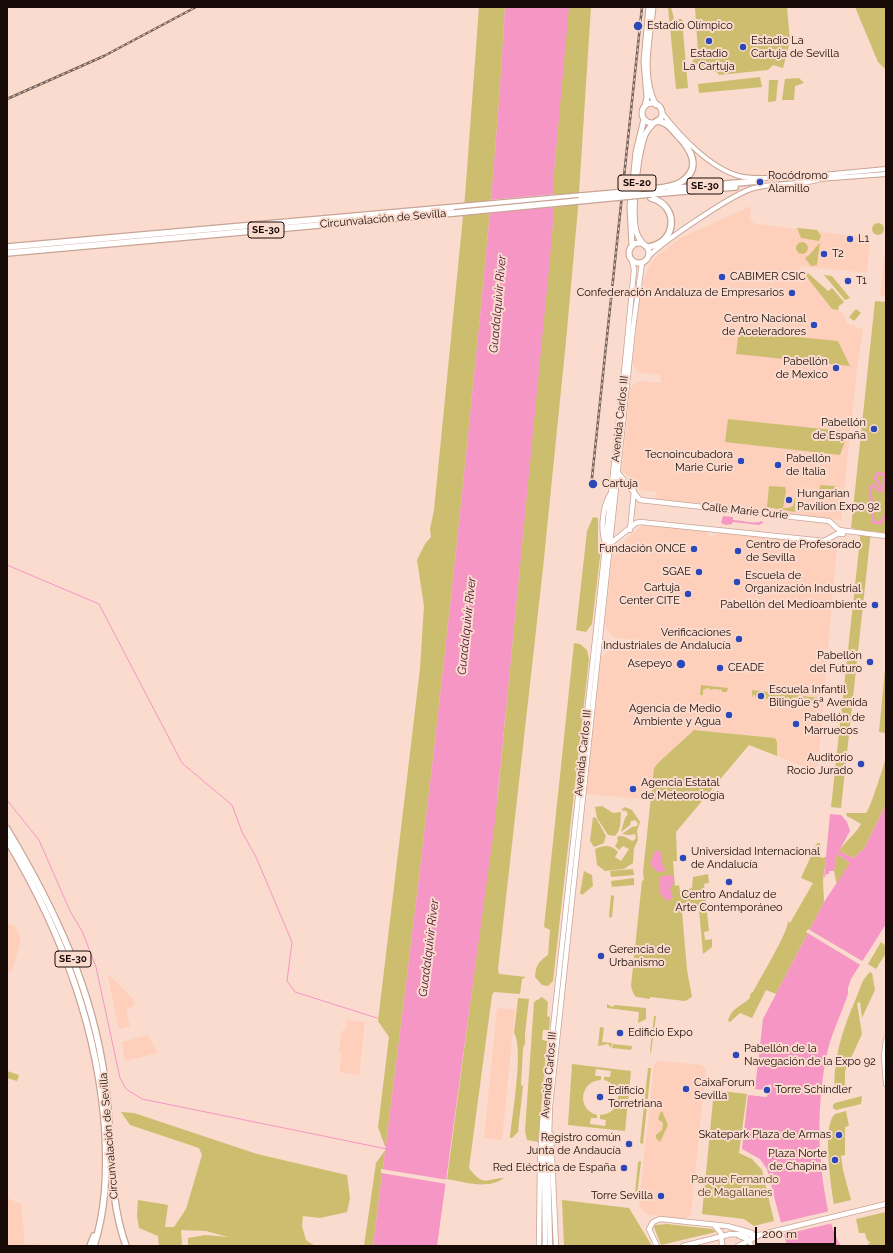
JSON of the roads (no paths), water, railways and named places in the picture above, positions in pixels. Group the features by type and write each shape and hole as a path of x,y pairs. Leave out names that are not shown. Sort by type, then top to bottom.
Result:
{"highway":[{"name":"SE-20","path":"632,260 629,255 632,246 631,200 636,152 644,119 642,114 646,97 644,61 648,7"},
{"path":"653,7 648,65 651,92 662,113"},
{"path":"645,106 650,103 656,104"},
{"name":"SE-20","path":"648,257 646,246 640,240 635,227 637,177 645,136 662,113"},
{"path":"644,119 648,123 656,122 667,124 687,145 692,156 693,164 688,176 679,183 651,193"},
{"name":"Circunvalación de Sevilla","path":"7,247 78,243 454,210 634,196 651,193 759,183"},
{"name":"Circunvalación de Sevilla","path":"454,210 638,191 651,193"},
{"path":"632,246 638,243 646,246 655,246 666,237 672,224 667,207 651,193"},
{"name":"Circunvalación de Sevilla","path":"7,253 78,243"},
{"path":"632,260 642,263 648,257"},
{"name":"Circunvalación de Sevilla","path":"7,829 44,894 76,968 96,1030 107,1115 115,1200 126,1246"},
{"name":"Circunvalación de Sevilla","path":"7,840 50,919 71,970 90,1033 105,1100"},
{"name":"Circunvalación de Sevilla","path":"94,1246 101,1223 105,1189 107,1115"},
{"path":"112,1174 111,1193 114,1211 126,1246"},
{"path":"90,1246 97,1227 105,1189"}],"main road":[{"path":"662,113 714,164 759,183 886,174"},
{"path":"648,257 658,248 726,202 759,183 782,178 886,169"},
{"name":"Avenida Carlos III","path":"545,1246 544,1152 546,1094 606,543 602,534 606,501 612,492 614,476 634,270 632,260"},
{"name":"Avenida Carlos III","path":"550,1246 548,1168 550,1106 612,543 636,300 642,263"},
{"path":"606,543 612,543 630,530 634,491 619,473 614,476"},
{"name":"Calle Marie Curie","path":"634,491 640,500 829,521 837,530 848,533"},
{"name":"Calle Marie Curie","path":"630,530 636,523 640,522 824,541 837,534 848,533"},
{"path":"848,533 886,537"},
{"path":"886,1040 884,1056 886,1084"},
{"path":"539,1246 540,1148 546,1094"},
{"path":"550,1106 556,1246"},
{"path":"683,1246 731,1234 759,1234 885,1204"},
{"path":"657,1246 649,1232 651,1224 660,1219 737,1228 759,1234"},
{"path":"714,1225 719,1229 722,1236 722,1246"},
{"path":"731,1234 750,1240"},
{"path":"738,1246 759,1234"},
{"path":"750,1240 751,1246"}],"water":[{"name":"Guadalquivir River","path":"505,7 569,7 554,172 554,211 550,258 495,822 437,1246 373,1246 422,851 456,555 488,232 498,119"},
{"path":"723,516 733,517 733,520 752,522 762,521 763,523 759,525 733,522 732,524 726,525 721,523"},
{"path":"886,804 886,924 851,979 848,994 828,1049 824,1068 820,1105 820,1143 823,1181 831,1224 841,1246 787,1246 767,1169 760,1159 742,1149 748,1095 767,1097 768,1091 772,1087 770,1084 765,1087 766,1090 755,1089 763,1019 824,902 850,863 837,854 834,871 829,871 829,874 826,874 824,877 830,814 841,815 847,822 850,831 839,851 853,858 864,849"},
{"path":"658,850 661,853 662,863 666,871 657,872 650,864 654,853"},
{"path":"669,875 673,876 674,884 670,888 673,897 669,901 660,893 659,877"}],"waterway":[{"path":"886,487 884,484 885,475 878,473 875,478 883,490 879,491 873,485 870,488 873,522 880,523 886,515"},
{"path":"7,565 99,604 182,763 232,805 242,832 256,857 292,942 287,981 295,992 377,1018"},
{"path":"7,800 39,840 70,911 82,931 96,967 120,1078 126,1089 142,1099 387,1149"}],"railway":[{"path":"7,99 104,56 196,7"},
{"path":"591,487 642,7"}],"place":[{"name":"Estadio Olímpico","path":"638,26"},
{"name":"Estadio La Cartuja","path":"709,41"},
{"name":"Estadio La Cartuja de Sevilla","path":"743,47"},
{"name":"Rocódromo Alamillo","path":"760,182"},
{"name":"L1","path":"850,239"},
{"name":"T2","path":"824,254"},
{"name":"CABIMER CSIC","path":"722,277"},
{"name":"T1","path":"848,281"},
{"name":"Confederación Andaluza de Empresarios","path":"792,293"},
{"name":"Centro Nacional de Aceleradores","path":"814,325"},
{"name":"Pabellón de Mexico","path":"836,368"},
{"name":"Pabellón de España","path":"874,429"},
{"name":"Tecnoincubadora Marie Curie","path":"741,461"},
{"name":"Pabellón de Italia","path":"778,465"},
{"name":"Cartuja","path":"593,484"},
{"name":"Hungarian Pavilion Expo 92","path":"789,500"},
{"name":"Fundación ONCE","path":"694,549"},
{"name":"Centro de Profesorado de Sevilla","path":"738,551"},
{"name":"SGAE","path":"699,572"},
{"name":"Escuela de Organización Industrial","path":"737,582"},
{"name":"Cartuja Center CITE","path":"688,594"},
{"name":"Pabellón del Medioambiente","path":"875,605"},
{"name":"Verificaciones Industriales de Andalucía","path":"739,639"},
{"name":"Pabellón del Futuro","path":"870,662"},
{"name":"Asepeyo","path":"681,664"},
{"name":"CEADE","path":"720,668"},
{"name":"Escuela Infantil Bilingüe 5ª Avenida","path":"761,696"},
{"name":"Agencia de Medio Ambiente y Agua","path":"729,715"},
{"name":"Pabellón de Marruecos","path":"796,724"},
{"name":"Auditorio Rocio Jurado","path":"861,764"},
{"name":"Agencia Estatal de Meteorología","path":"633,789"},
{"name":"Universidad Internacional de Andalucía","path":"683,858"},
{"name":"Centro Andaluz de Arte Contemporáneo","path":"729,882"},
{"name":"Gerencia de Urbanismo","path":"601,956"},
{"name":"Edificio Expo","path":"620,1033"},
{"name":"Pabellón de la Navegación de la Expo 92","path":"736,1055"},
{"name":"CaixaForum Sevilla","path":"686,1089"},
{"name":"Torre Schindler","path":"767,1090"},
{"name":"Edificio Torretriana","path":"600,1097"},
{"name":"Skatepark Plaza de Armas","path":"839,1135"},
{"name":"Registro común Junta de Andaucía","path":"629,1144"},
{"name":"Plaza Norte de Chapina","path":"835,1160"},
{"name":"Red Eléctrica de España","path":"624,1168"},
{"name":"Torre Sevilla","path":"661,1196"}],"park label":[{"name":"Parque Fernando de Magallanes","path":"735,1186"}]}
